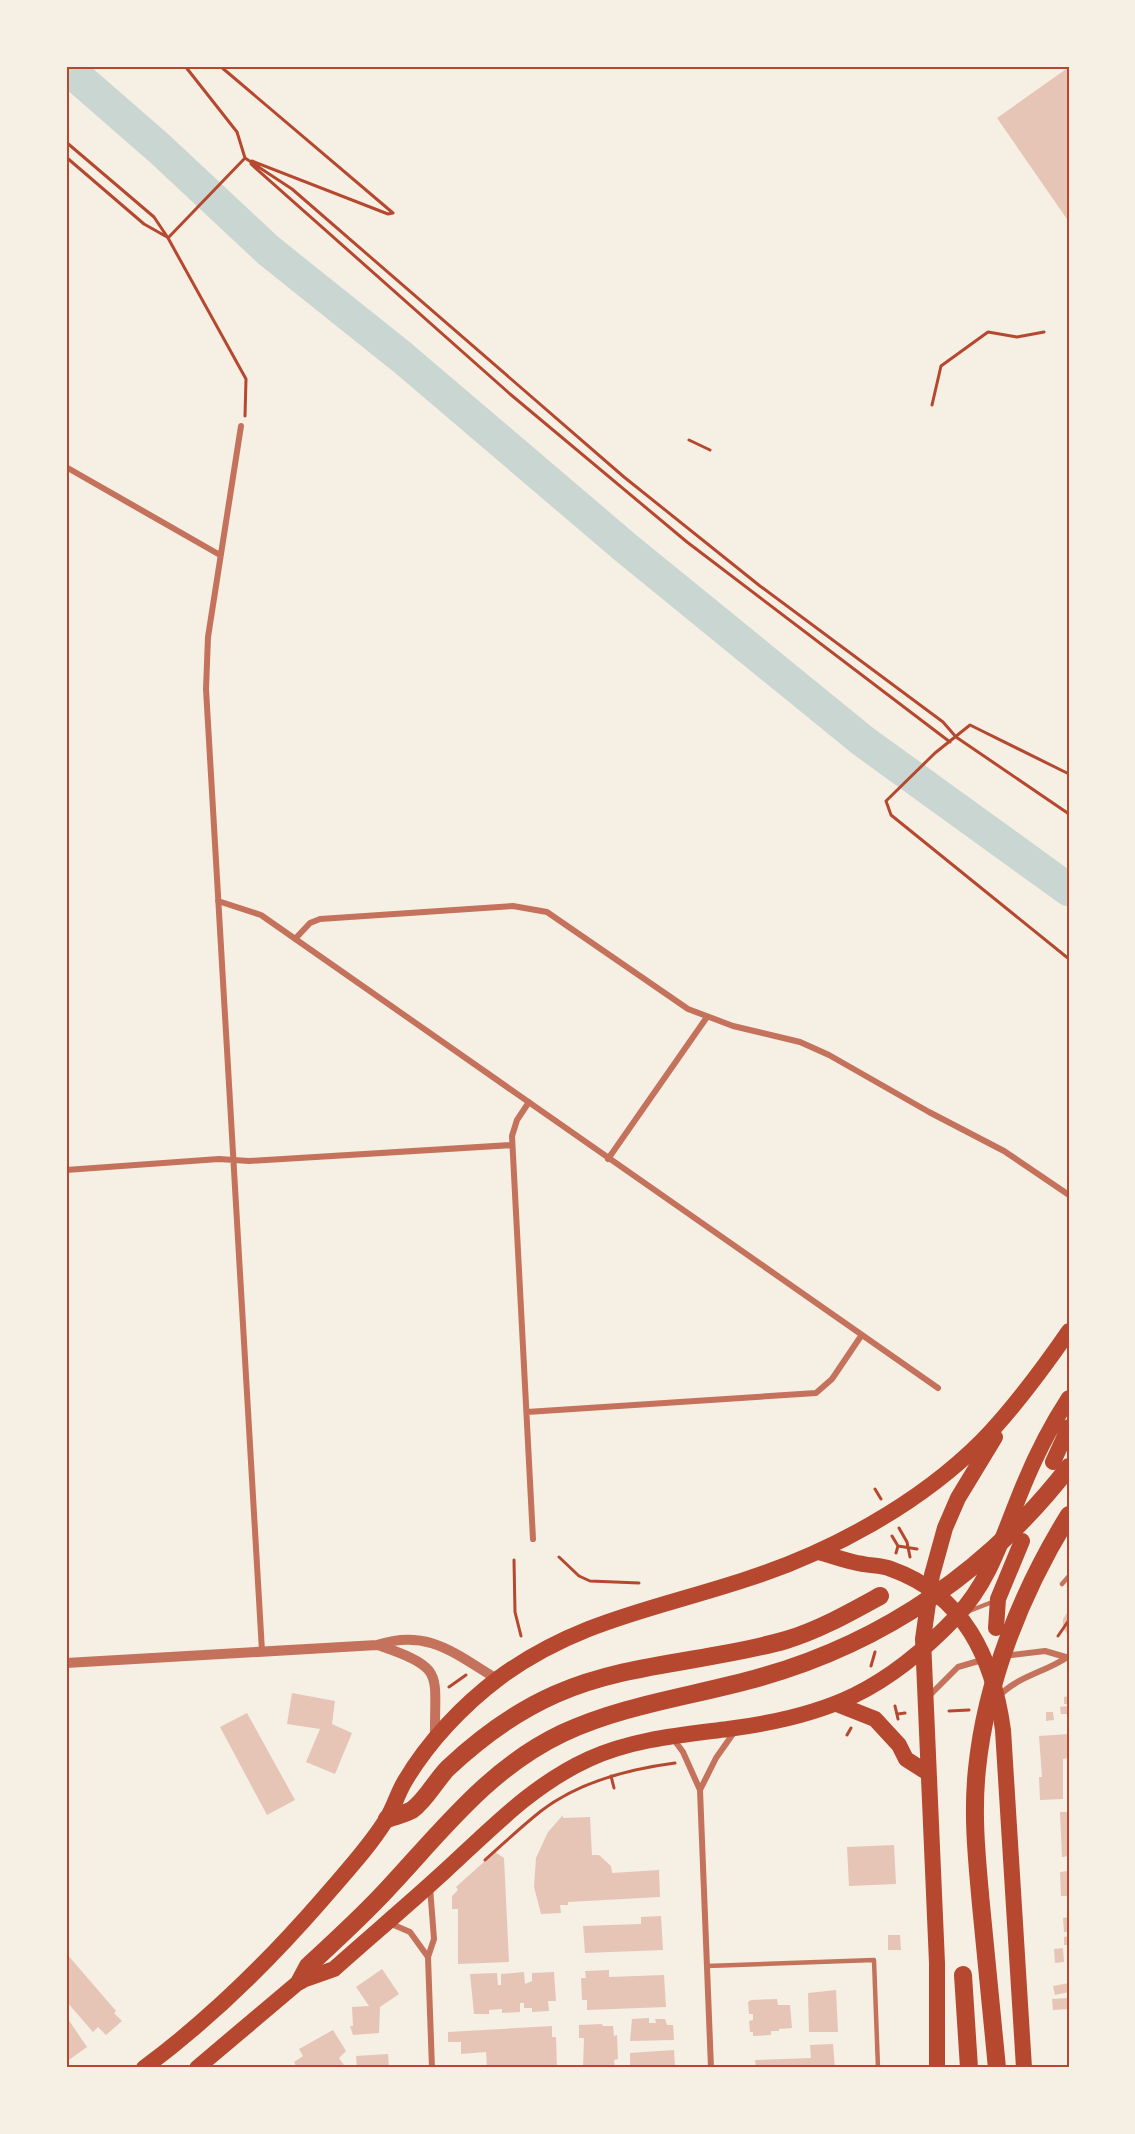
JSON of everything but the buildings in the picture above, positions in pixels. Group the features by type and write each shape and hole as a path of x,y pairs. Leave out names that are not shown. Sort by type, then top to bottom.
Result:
{"highway":[{"path":"937,2068 937,1963 922,1650 929,1590 945,1528 958,1498 1016,1404 1069,1331"},
{"path":"197,2068 300,1981 334,1969 510,1809 550,1780 610,1751 671,1737 779,1721 837,1704 880,1682 922,1650 958,1615 983,1584 1038,1452 1069,1398"},
{"path":"144,2068 224,2004 260,1969 342,1877 387,1819 404,1782 435,1740 457,1715 497,1679 532,1655 573,1633 612,1619 748,1579 819,1552 873,1523 914,1496 981,1442 1016,1404"},
{"path":"300,1981 308,1966 391,1885 430,1840 491,1780 538,1746 562,1733 621,1712 794,1667 885,1629 908,1615 975,1564 1039,1504 1061,1465 1069,1427"},
{"path":"997,2068 975,1836 976,1770 988,1700 1011,1632 1028,1591 1069,1515"},
{"path":"996,1628 1002,1596 1022,1540"},
{"path":"819,1552 891,1569 929,1590 958,1615 985,1659 998,1697 1003,1730 1024,2068"},
{"path":"387,1819 413,1809 447,1770 486,1734 523,1710 555,1694 579,1684 641,1668 783,1641 825,1626 880,1596"},
{"path":"837,1704 875,1719 898,1745 906,1759 928,1773"},
{"path":"963,1975 969,2068"}],"street":[{"path":"241,426 220,555 206,663 232,1162 262,1651"},
{"path":"66,467 220,555"},
{"path":"219,901 261,915 608,1160 938,1388"},
{"path":"296,939 310,923 320,919 524,906 558,917 668,996 707,1017 800,1042 829,1055 929,1112 1004,1151 1069,1195"},
{"path":"608,1160 707,1017"},
{"path":"528,1102 514,1128 512,1145 533,1539"},
{"path":"66,1170 219,1159 232,1162 512,1145"},
{"path":"527,1412 816,1393 832,1379 861,1336"},
{"path":"66,1663 378,1645 406,1637 436,1644 497,1679"},
{"path":"378,1645 415,1658 430,1672 437,1692 435,1740"},
{"path":"924,1702 958,1667 985,1659 1045,1651 1068,1658"},
{"path":"998,1697 1018,1679 1049,1669 1068,1658"},
{"path":"700,1790 716,1758 737,1728"},
{"path":"671,1737 683,1752 700,1790 711,2068"},
{"path":"429,1885 434,1939 428,1957 432,2068"},
{"path":"387,1922 410,1932 428,1957"}],"lane":[{"path":"1062,1584 1069,1576"},
{"path":"958,1615 1002,1596"},
{"path":"707,1966 874,1960 878,2068"}],"path":[{"path":"185,66 237,132 245,158 510,394 687,542 950,742"},
{"path":"220,66 393,213 388,214 245,158"},
{"path":"66,142 154,218 168,238 246,379 246,412 241,426"},
{"path":"66,157 144,224 168,238"},
{"path":"168,238 245,158"},
{"path":"245,158 292,189 624,477 760,586 943,722 956,737 1069,814"},
{"path":"932,405 941,366 988,332 1017,338 1044,332"},
{"path":"689,440 710,450"},
{"path":"1069,774 970,724 935,753 886,801 891,816 1069,959"},
{"path":"875,1490 881,1498"},
{"path":"901,1531 908,1548"},
{"path":"892,1536 898,1546 896,1553"},
{"path":"898,1546 917,1549"},
{"path":"559,1557 579,1576 590,1581 639,1583"},
{"path":"514,1560 515,1612 521,1636"},
{"path":"1058,1636 1069,1620"},
{"path":"449,1687 470,1672"},
{"path":"898,1714 905,1713"},
{"path":"482,1863 543,1810 583,1786 611,1776 676,1763"},
{"path":"611,1776 614,1788"}],"waterway":[{"path":"66,67 160,149 268,250 403,358 626,548 863,741 1069,890"}]}
